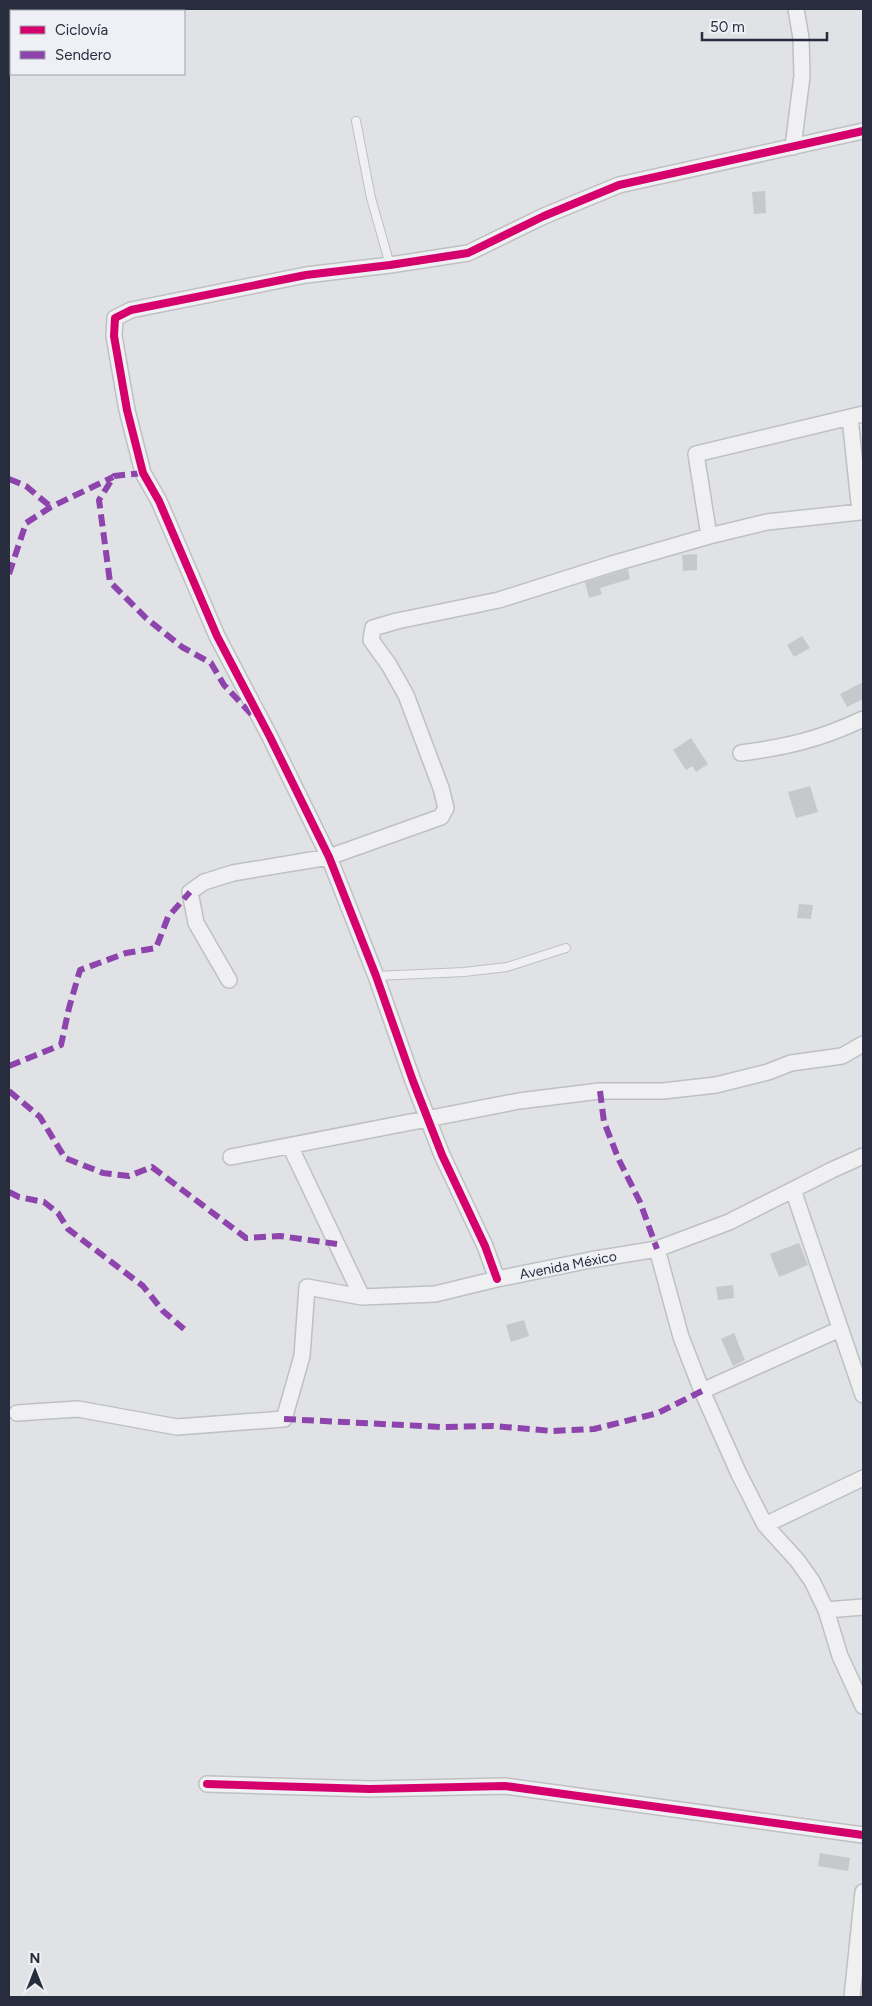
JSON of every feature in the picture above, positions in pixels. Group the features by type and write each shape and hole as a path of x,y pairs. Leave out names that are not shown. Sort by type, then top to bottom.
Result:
{"street":[{"path":"793,147 802,76 801,38 796,9"},
{"path":"497,1279 485,1246 442,1156 376,976 329,857 270,737 217,636 159,501 143,473 127,410 114,336 115,318 131,310 306,275 468,253 544,216 618,184 863,131"},
{"path":"229,980 196,923 190,892 204,882 233,873 329,857 441,817 446,808 441,788 406,695 371,640 373,628 397,621 499,600 612,564 709,536 767,522 860,512 856,416 696,454 709,536"},
{"path":"740,752 775,749 812,740 863,719"},
{"path":"231,1157 519,1101 600,1091 663,1091 716,1085 768,1072 791,1063 842,1056 863,1044"},
{"path":"290,1146 362,1297"},
{"name":"Avenida México","path":"17,1413 78,1409 177,1426 284,1419 302,1356 307,1287 362,1297 435,1294 590,1260 657,1250 729,1222 863,1156"},
{"path":"793,1190 863,1395"},
{"path":"657,1250 681,1338 739,1474 764,1525 802,1567 812,1582 826,1610 840,1656 863,1706"},
{"path":"702,1391 840,1329"},
{"path":"764,1525 863,1478"},
{"path":"826,1610 863,1607"},
{"path":"207,1784 370,1789 505,1786 863,1835"},
{"path":"852,1997 863,1892"}],"lane":[{"path":"356,121 371,198 390,265"},
{"path":"376,976 464,972 507,966 566,948"}],"building":[{"path":"765,191 766,213 754,214 752,192"},
{"path":"697,554 697,570 683,571 682,555"},
{"path":"628,569 630,579 600,588 602,594 589,598 585,582"},
{"path":"802,636 810,648 794,657 787,645"},
{"path":"863,682 863,699 847,707 840,694"},
{"path":"691,738 708,764 696,772 692,766 686,770 673,750"},
{"path":"810,786 818,812 796,818 788,792"},
{"path":"799,904 813,905 811,919 797,918"},
{"path":"799,1243 808,1265 779,1277 770,1254"},
{"path":"733,1285 734,1298 718,1300 716,1287"},
{"path":"524,1320 529,1336 511,1342 506,1325"},
{"path":"734,1333 745,1360 733,1366 721,1339"},
{"path":"820,1853 850,1858 848,1871 818,1866"}],"marked path":[{"path":"143,473 114,476 99,500 110,582 146,618 182,647 211,663 224,685 254,717"},
{"path":"9,574 26,523 51,507 113,477"},
{"path":"9,479 26,486 51,507"},
{"path":"9,1066 61,1045 80,970 126,953 156,948 168,917 190,892"},
{"path":"9,1091 40,1117 65,1158 103,1173 129,1176 152,1167 246,1238 280,1236 337,1244"},
{"path":"600,1091 604,1122 619,1160 640,1202 657,1249"},
{"path":"9,1192 19,1197 44,1202 58,1213 68,1229 143,1286 163,1311 184,1329"},
{"path":"284,1419 442,1427 493,1426 552,1431 594,1429 658,1413 702,1391"}],"cycle path":[{"path":"497,1279 485,1246 442,1155 413,1081 376,976 329,857 270,737 217,636 159,501 143,473 127,410 114,336 115,318 131,310 306,275 468,253 544,216 619,185 863,131"},
{"path":"207,1784 370,1789 505,1786 863,1835"}]}
